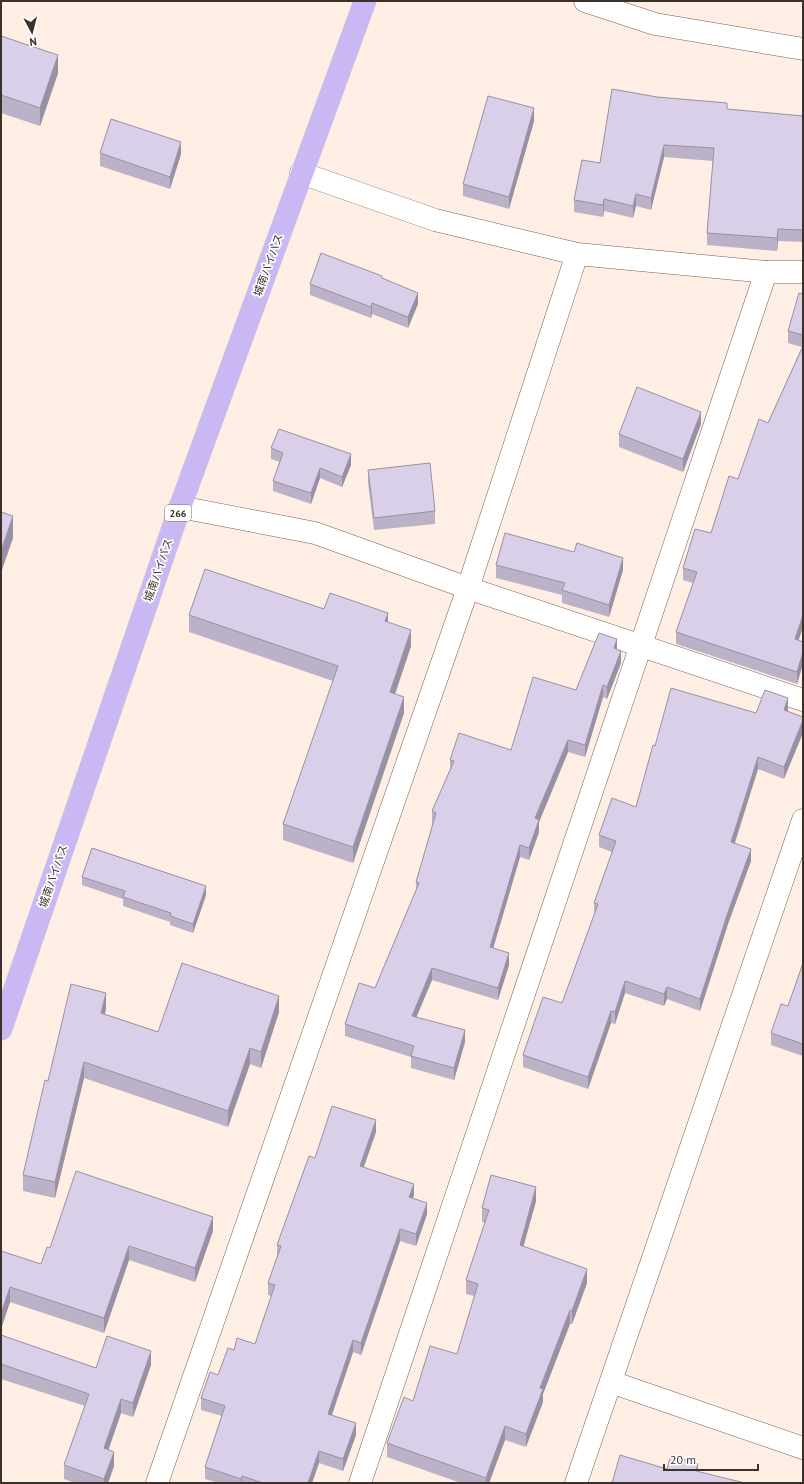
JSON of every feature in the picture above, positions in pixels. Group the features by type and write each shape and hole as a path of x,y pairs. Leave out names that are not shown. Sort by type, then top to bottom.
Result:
{"highway":[{"name":"城南バイパス","path":"1,1029 180,507 365,1"}],"street":[{"path":"585,1 655,24 803,49"},
{"path":"301,173 436,220 577,254 766,272 803,272"},
{"path":"157,1483 468,588 577,254"},
{"path":"360,1483 766,272"},
{"path":"180,507 315,533 468,588 803,700"},
{"path":"576,1483 803,820"},
{"path":"611,1382 803,1448"}],"building":[{"path":"1,36 58,55 40,108 1,95"},
{"path":"612,89 657,97 727,103 727,109 803,116 803,230 778,229 777,238 707,233 714,148 664,145 651,198 636,194 633,206 604,199 603,205 574,200 582,160 600,163"},
{"path":"488,96 534,108 509,197 463,184"},
{"path":"111,119 181,142 170,177 100,153"},
{"path":"321,253 382,276 382,278 418,293 408,317 372,303 371,307 310,284"},
{"path":"799,293 803,294 803,335 788,331"},
{"path":"803,346 803,615 795,639 803,642 803,652 797,672 676,632 697,572 683,568 695,529 711,533 729,476 738,479 759,419 768,423"},
{"path":"637,387 701,412 683,459 619,434"},
{"path":"279,429 351,454 342,477 320,468 311,493 273,481 283,453 271,448"},
{"path":"430,463 435,511 374,518 368,470"},
{"path":"1,512 13,516 1,551"},
{"path":"505,533 574,552 577,543 623,558 609,605 562,590 565,583 496,565"},
{"path":"205,569 324,609 330,593 388,613 385,621 411,630 390,692 404,697 353,847 283,824 338,666 189,615"},
{"path":"599,633 617,639 614,648 621,651 607,687 603,685 585,745 568,740 535,818 539,820 529,848 520,845 490,947 509,953 498,988 432,968 412,1016 465,1030 454,1068 411,1056 414,1046 345,1024 359,983 375,988 419,883 416,882 436,813 432,811 454,761 450,760 459,733 511,750 533,677 576,690"},
{"path":"671,688 756,713 765,690 788,698 784,710 803,717 803,720 784,767 758,757 731,842 751,849 728,912 700,999 667,987 664,994 625,981 615,1012 611,1011 588,1077 523,1055 543,997 562,1003 598,904 594,903 616,841 599,835 612,798 636,807"},
{"path":"92,848 206,886 193,924 170,916 171,913 123,897 125,891 82,877"},
{"path":"182,963 279,996 261,1052 250,1048 228,1111 84,1062 55,1182 23,1175 45,1080 48,1081 71,984 106,993 101,1013 158,1032"},
{"path":"803,963 803,1044 771,1033 781,1004 788,1006"},
{"path":"332,1106 376,1120 360,1166 414,1184 409,1197 427,1203 416,1234 400,1229 361,1343 353,1340 328,1414 356,1423 343,1459 319,1451 308,1483 263,1483 242,1476 241,1479 205,1467 225,1406 201,1398 210,1372 218,1375 228,1348 234,1350 237,1338 255,1344 275,1285 268,1283 281,1246 277,1245 309,1156 315,1158"},
{"path":"76,1171 213,1217 195,1268 129,1246 104,1318 10,1287 1,1314 1,1251 41,1264 47,1247 50,1248"},
{"path":"491,1175 536,1187 520,1245 587,1269 572,1311 570,1310 540,1388 543,1389 526,1434 505,1426 486,1478 387,1443 404,1397 413,1401 430,1346 457,1354 478,1284 466,1280 489,1210 482,1208"},
{"path":"1,1335 96,1368 107,1336 151,1351 133,1403 121,1399 104,1448 114,1452 104,1479 64,1465 89,1394 1,1364"},
{"path":"620,1455 667,1469 671,1455 698,1464 696,1471 745,1483 612,1483"}]}
